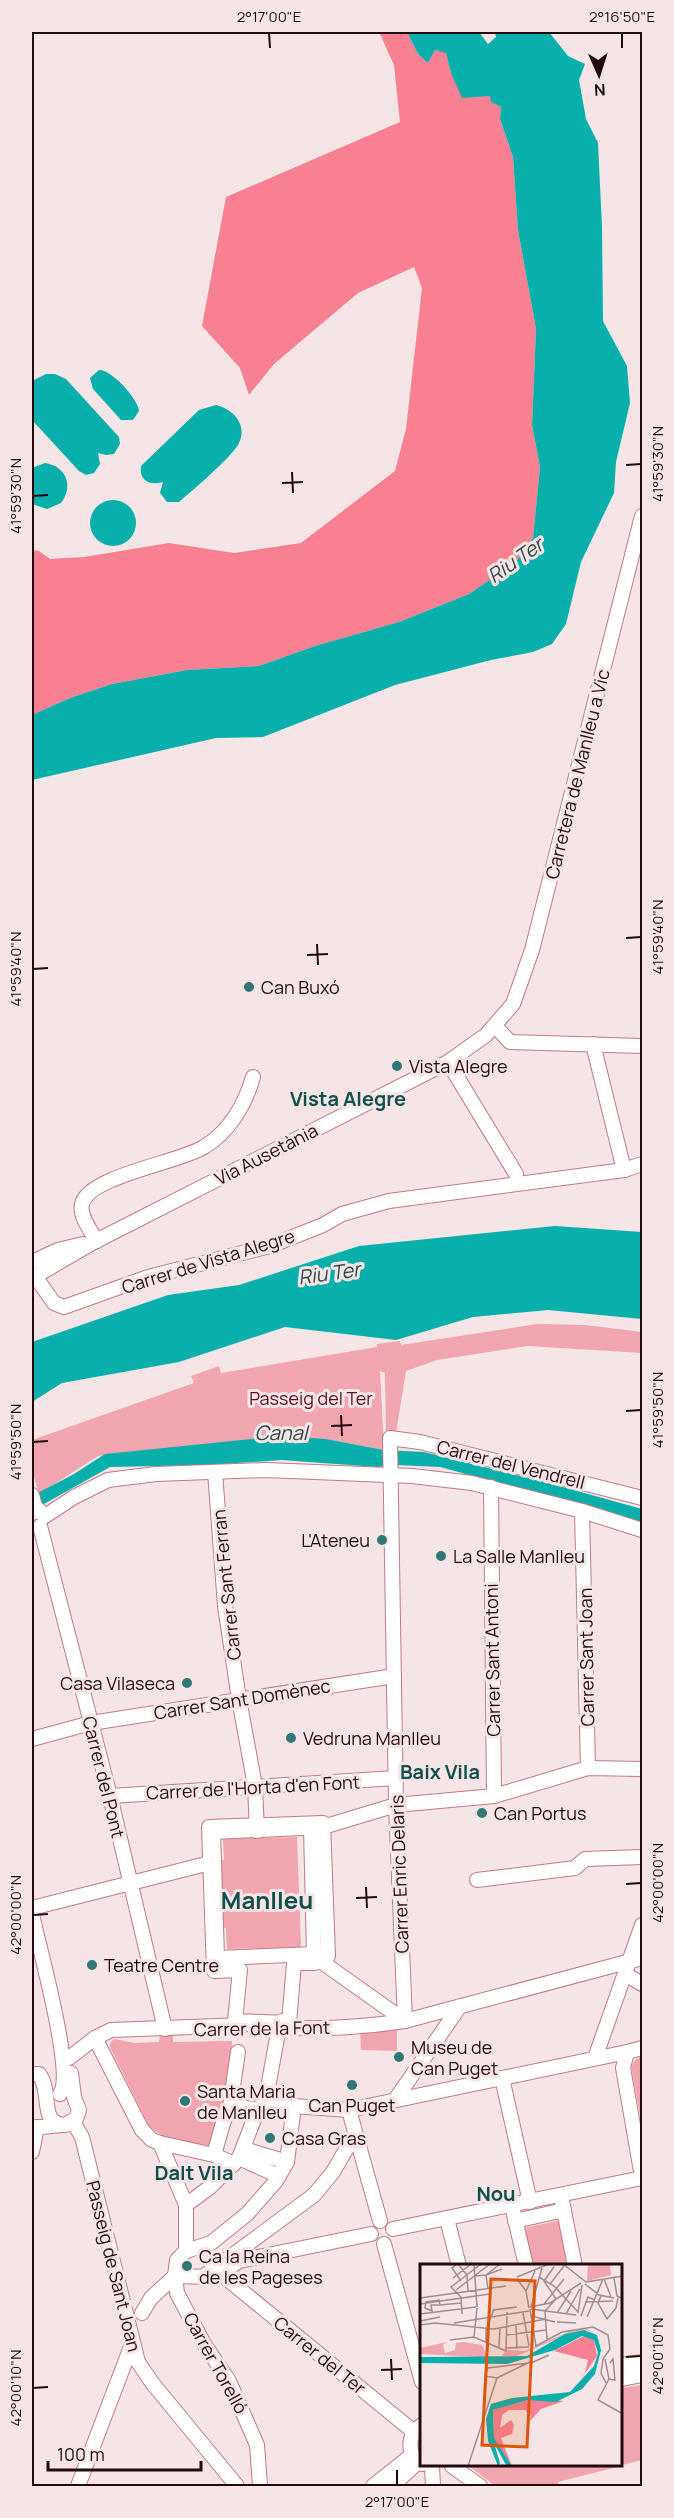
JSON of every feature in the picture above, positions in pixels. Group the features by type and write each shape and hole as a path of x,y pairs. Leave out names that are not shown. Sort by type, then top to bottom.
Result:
{"street":[{"name":"Carretera de Manlleu a Vic","path":"495,1026 513,1004 532,950 642,516"},
{"path":"495,1026 510,1042 642,1046"},
{"name":"Via Ausetània","path":"33,1272 448,1062 495,1026"},
{"path":"593,1044 624,1170"},
{"path":"448,1062 516,1174"},
{"path":"95,1242 82,1212 83,1200 89,1192 112,1179 204,1148 233,1121 253,1077"},
{"name":"Carrer de Vista Alegre","path":"33,1272 54,1303 64,1307 148,1277 270,1246 322,1225 342,1214 389,1201 624,1170 642,1164"},
{"name":"Carrer del Vendrell","path":"390,1470 390,1438 420,1442 642,1498"},
{"path":"36,1513 108,1480 156,1474 266,1470 390,1470 491,1487 582,1511 642,1530"},
{"name":"Carrer Enric Delaris","path":"390,1470 396,1805 405,2021"},
{"name":"Carrer Sant Ferran","path":"215,1472 225,1606 238,1699 255,1786 257,1828"},
{"name":"Carrer Sant Antoni","path":"491,1487 494,1796"},
{"name":"Carrer Sant Joan","path":"582,1511 588,1768"},
{"name":"Carrer del Pont","path":"36,1513 110,1796 165,2029"},
{"name":"Carrer Sant Domènec","path":"32,1739 91,1723 394,1676"},
{"path":"317,1828 396,1805 494,1796 588,1768 642,1769"},
{"name":"Carrer de l'Horta d'en Font","path":"110,1796 396,1778"},
{"path":"323,1823 317,1828 328,1956 217,1958 209,1827 257,1828 323,1823"},
{"path":"477,1880 575,1868 585,1859 642,1857"},
{"path":"32,1908 212,1862"},
{"path":"212,1862 214,1971 240,1970 235,2021 290,2023 294,1963 315,1963 317,1957"},
{"name":"Passeig de Sant Joan","path":"32,1914 57,2025 67,2096 79,2110 67,2124"},
{"path":"595,2058 632,1964 642,1925"},
{"path":"186,2205 210,2187 239,2157 261,2106 279,2027 286,2016 291,1955"},
{"path":"317,1957 405,2021"},
{"path":"632,1964 642,1984"},
{"name":"Carrer de la Font","path":"69,2058 95,2038 111,2030 241,2025 299,2028 405,2021 632,1964"},
{"path":"395,2100 460,2006"},
{"name":"Passeig de Sant Joan","path":"57,2025 69,2058 67,2096"},
{"path":"95,2038 142,2130 152,2140 214,2155 287,2162"},
{"path":"230,2107 294,2106 349,2110 642,2049"},
{"path":"214,2155 230,2107 238,2052"},
{"path":"515,2221 562,2203 642,2178 623,2068 627,2052"},
{"path":"595,2058 623,2068"},
{"path":"32,2074 39,2074 43,2079 46,2086 48,2109"},
{"path":"502,2078 531,2202"},
{"path":"32,2152 33,2126 48,2109 55,2096 67,2096"},
{"path":"142,2313 151,2298 175,2276 177,2260 186,2251 212,2243 247,2214 279,2176 287,2162 294,2106"},
{"name":"Passeig de Sant Joan","path":"48,2109 54,2123 67,2124 82,2137 138,2361 153,2384 237,2486"},
{"path":"349,2110 380,2221"},
{"path":"33,2126 67,2124"},
{"path":"203,2277 314,2195 333,2172 355,2134"},
{"path":"160,2143 186,2205 186,2251"},
{"path":"239,2157 279,2176"},
{"path":"393,2229 531,2202 562,2203"},
{"path":"562,2203 575,2264"},
{"path":"512,2206 526,2264"},
{"path":"447,2219 458,2264"},
{"path":"380,2221 390,2223 393,2229 393,2237 384,2244 377,2242 371,2234 373,2225 380,2221"},
{"path":"175,2276 226,2278 230,2267 239,2261 371,2234"},
{"path":"384,2244 420,2375"},
{"name":"Carrer Torelló","path":"175,2276 177,2293 204,2344 229,2381 257,2445 260,2487"},
{"name":"Carrer del Ter","path":"226,2278 418,2428"},
{"path":"78,2487 132,2344"},
{"path":"623,2365 642,2362"},
{"path":"623,2379 642,2375"},
{"path":"418,2428 410,2447 420,2458"},
{"path":"373,2487 420,2465"},
{"path":"392,2487 420,2467"},
{"path":"426,2467 433,2487"},
{"path":"453,2467 480,2487"}],"green space":[{"name":"Passeig del Ter","path":"537,1324 585,1325 642,1332 642,1353 528,1346 437,1360 406,1371 396,1433 386,1433 385,1373 380,1371 384,1450 326,1439 207,1444 98,1456 39,1494 32,1470 32,1440 194,1383 191,1376 219,1366 221,1373 377,1347 377,1344 400,1341 401,1345"},
{"path":"297,1837 301,1947 227,1949 226,1928 221,1928 219,1860 224,1860 223,1839"},
{"path":"360,2030 397,2030 397,2051 361,2050"},
{"path":"173,2034 173,2042 232,2041 227,2110 209,2149 164,2137 149,2126 110,2048 110,2043 114,2039 135,2043 159,2042 160,2035"},
{"path":"642,2057 642,2126 631,2067 636,2059"},
{"path":"561,2220 570,2264 532,2264 524,2228"},
{"path":"642,2385 642,2460 623,2465 623,2388"},
{"path":"470,2467 617,2467 558,2482 559,2486 495,2486"}],"shaded area":[{"path":"379,32 407,32 418,54 428,63 435,50 446,52 451,73 491,96 501,107 500,119 513,157 518,230 536,329 532,425 540,467 533,538 516,562 469,594 399,622 315,646 259,666 187,670 112,684 70,698 32,715 32,550 39,551 50,559 84,557 169,543 234,553 301,543 395,471 406,429 422,288 414,267 358,293 274,364 249,395 240,368 202,326 226,197 400,122 394,65"}],"water":[{"path":"407,32 479,32 488,44 496,37 495,32 549,32 568,56 585,64 579,80 586,119 598,143 603,321 627,366 630,403 616,462 614,493 581,562 566,624 552,644 533,652 491,660 395,685 263,737 216,738 32,780 32,715 70,698 112,684 187,670 259,666 315,646 399,622 469,594 516,562 533,538 540,467 532,425 536,329 518,230 513,157 500,119 501,107 491,102 490,96 462,98 451,73 446,53 435,50 428,63 418,54"},
{"path":"99,370 117,379 134,399 139,411 133,420 121,420 93,389 90,378"},
{"path":"46,374 55,374 66,379 119,437 120,444 114,454 98,453 100,464 94,473 86,475 79,471 32,420 32,381"},
{"path":"216,405 228,410 237,419 242,430 239,443 221,464 179,502 167,502 160,493 163,482 146,481 142,475 141,466 199,410"},
{"path":"45,463 63,472 67,484 65,497 61,503 47,509 32,504 32,468"},
{"path":"113,500 129,507 136,523 129,539 113,546 97,539 90,523 97,507"},
{"name":"Riu Ter","path":"555,1226 642,1232 642,1319 548,1310 473,1317 396,1340 285,1327 179,1362 62,1383 32,1402 32,1342 168,1295 239,1285 359,1246"},
{"path":"281,1436 326,1439 384,1450 424,1452 642,1509 642,1522 440,1467 396,1465 377,1467 282,1460 208,1465 110,1467 44,1504 32,1508 32,1496 74,1474 105,1454"}],"place":[{"name":"Can Buxó","path":"249,987"},
{"name":"Vista Alegre","path":"397,1066"},
{"name":"L'Ateneu","path":"382,1540"},
{"name":"La Salle Manlleu","path":"441,1556"},
{"name":"Casa Vilaseca","path":"187,1683"},
{"name":"Vedruna Manlleu","path":"291,1738"},
{"name":"Can Portus","path":"482,1813"},
{"name":"Teatre Centre","path":"92,1965"},
{"name":"Museu de Can Puget","path":"399,2057"},
{"name":"Can Puget","path":"352,2085"},
{"name":"Santa Maria de Manlleu","path":"185,2101"},
{"name":"Casa Gras","path":"270,2138"},
{"name":"Ca la Reina de les Pageses","path":"187,2266"}],"district":[{"name":"Vista Alegre","path":"348,1098"},
{"name":"Baix Vila","path":"440,1771"},
{"name":"Manlleu","path":"267,1899"},
{"name":"Dalt Vila","path":"194,2172"},
{"name":"Nou","path":"496,2193"}],"water label":[{"name":"Canal","path":"281,1432"}]}
